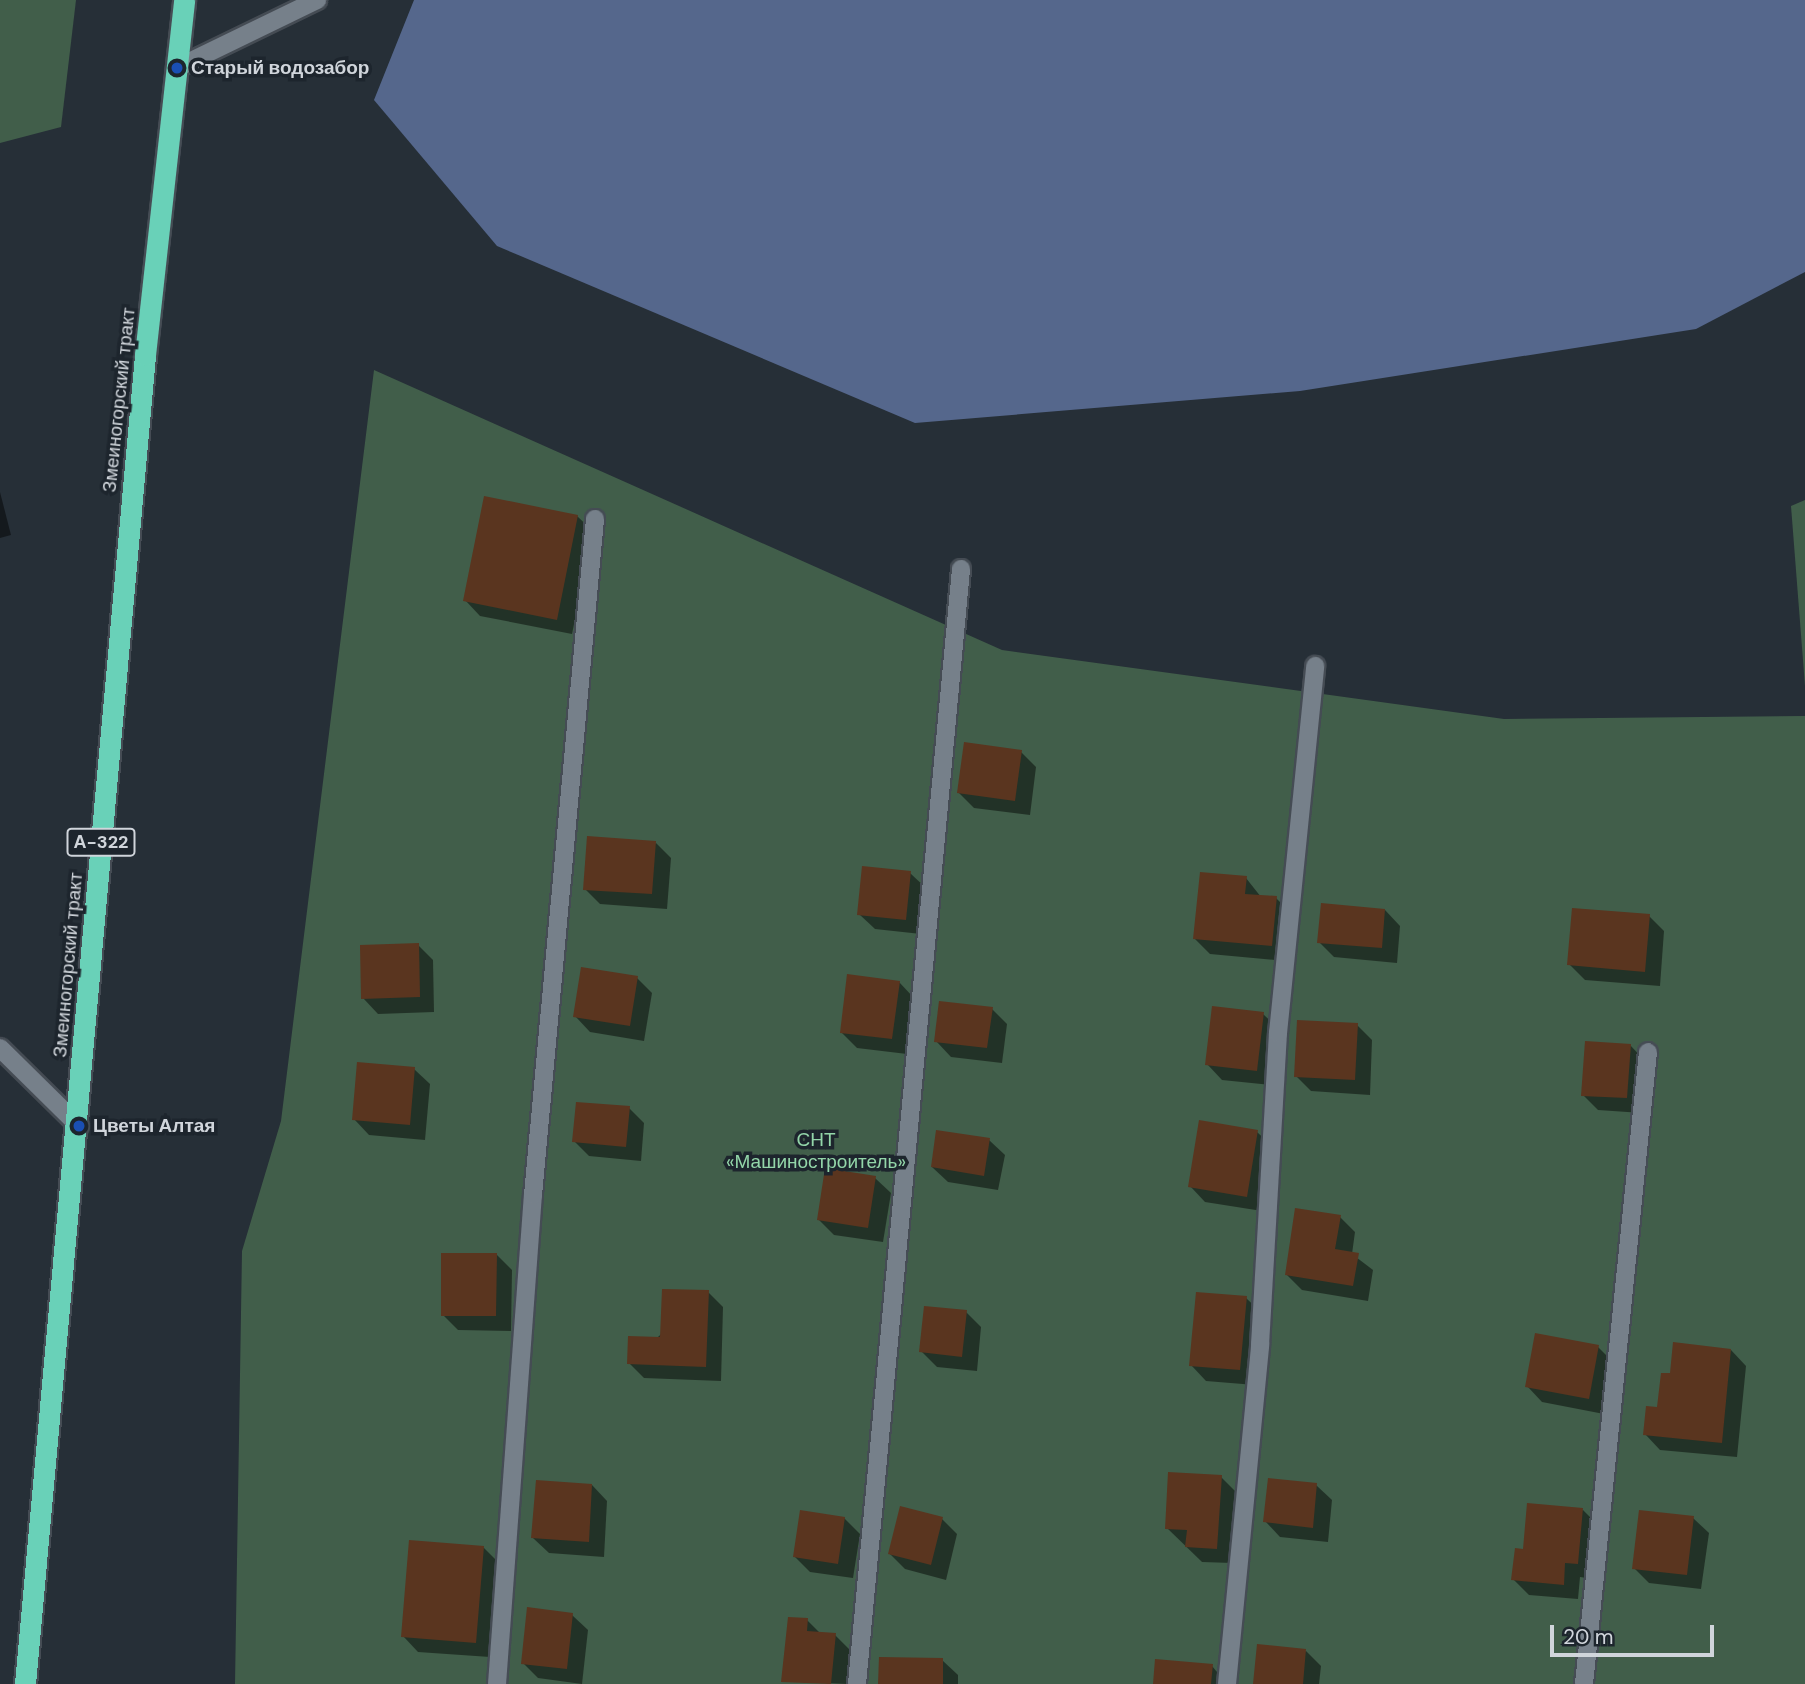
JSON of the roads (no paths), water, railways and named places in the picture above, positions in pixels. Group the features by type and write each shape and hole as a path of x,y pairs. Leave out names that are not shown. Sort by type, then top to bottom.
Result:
{"highway":[{"name":"Змеиногорский тракт","path":"25,1684 79,1126 141,396 184,0"}],"street":[{"path":"177,68 317,0"},
{"path":"497,1684 533,1195 595,519"},
{"path":"857,1684 961,569"},
{"path":"1227,1684 1257,1386 1278,1033 1315,666"},
{"path":"0,1048 79,1126"},
{"path":"1584,1684 1648,1052"}],"water":[{"path":"414,0 1805,0 1805,272 1696,329 1300,391 915,423 497,246 374,100"}],"place":[{"name":"Старый водозабор","path":"177,68"},
{"name":"Цветы Алтая","path":"79,1126"}],"park label":[{"name":"СНТ «Машиностроитель»","path":"816,1151"}]}
